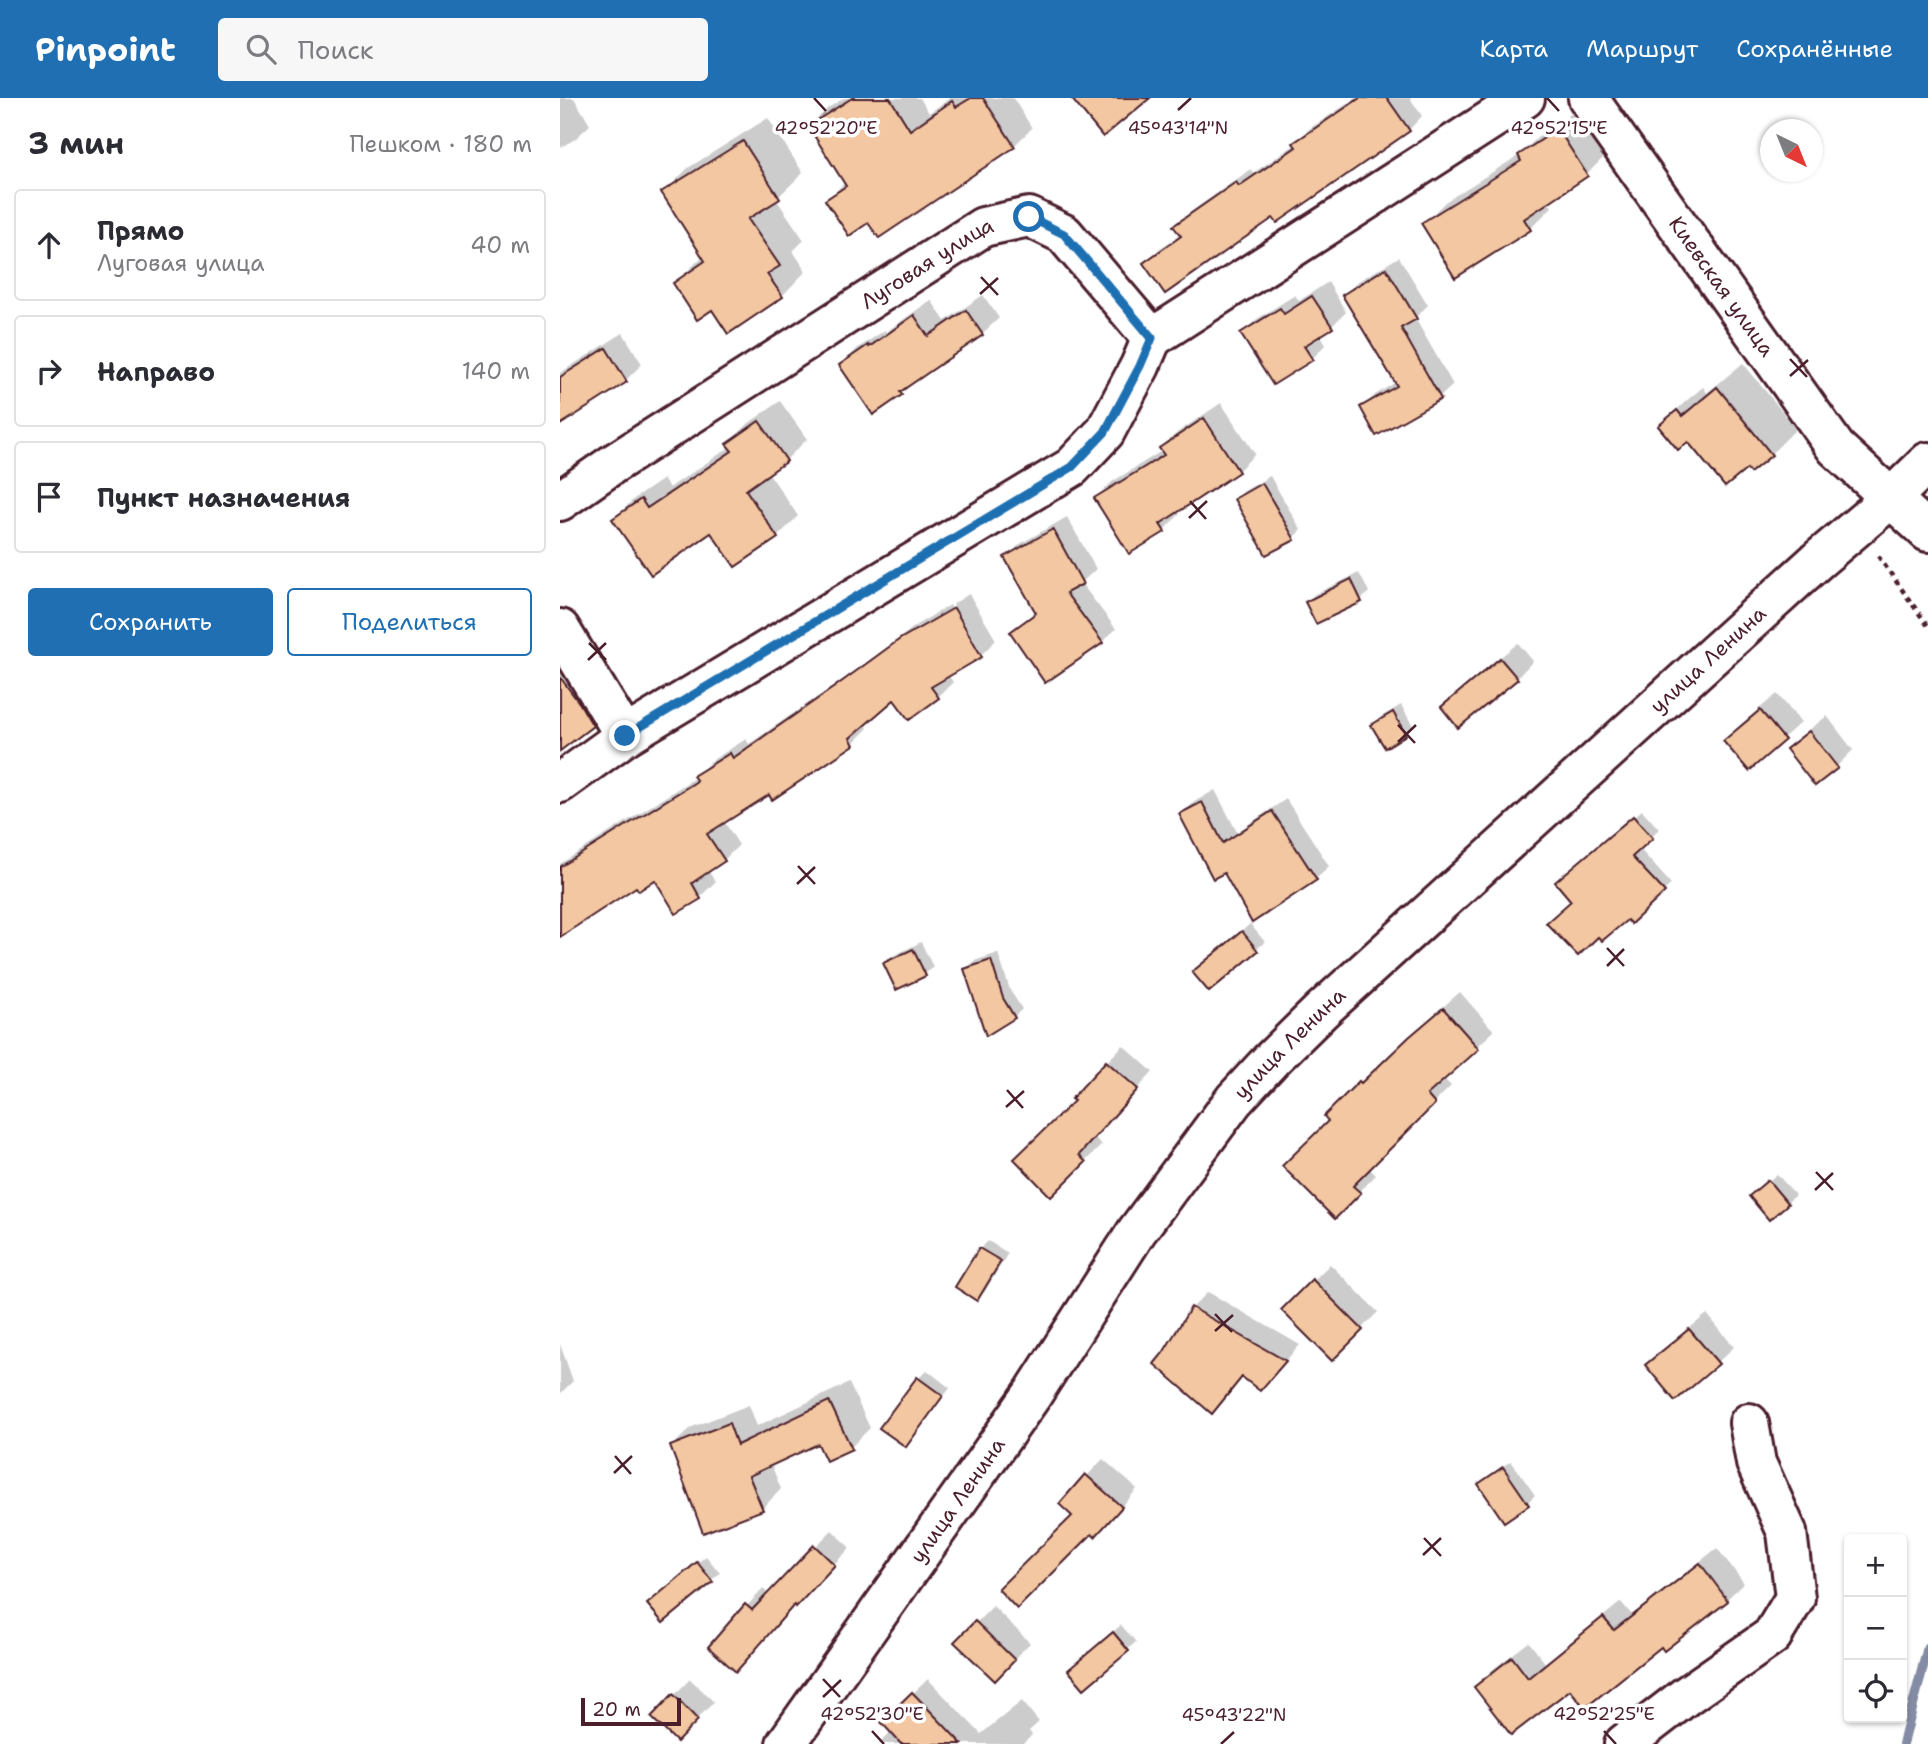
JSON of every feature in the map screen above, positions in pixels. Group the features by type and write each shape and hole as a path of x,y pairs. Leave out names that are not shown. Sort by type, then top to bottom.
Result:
{"street":[{"path":"560,783 625,736 1072,467 1105,432 1152,338 1525,98"},
{"name":"Киевская улица","path":"1588,98 1836,448 1928,532"},
{"name":"Луговая улица","path":"560,500 983,227 1029,217 1064,234 1152,338"},
{"name":"улица Ленина","path":"786,1744 1032,1395 1137,1231 1234,1100 1271,1059 1321,1011 1928,462"},
{"path":"560,629 625,736"},
{"path":"1624,1744 1686,1696 1772,1636 1795,1598 1787,1532 1756,1463 1749,1423"}],"path":[{"path":"1857,526 1928,626"}],"building":[{"path":"852,98 890,98 910,130 952,101 956,107 971,98 983,98 1015,147 879,238 868,223 849,236 825,200 846,186 808,126"},
{"path":"1071,98 1150,98 1103,137"},
{"path":"1360,98 1387,98 1410,131 1277,223 1273,218 1165,294 1143,263 1181,236 1173,226 1236,182 1239,186 1296,147 1293,143"},
{"path":"1558,129 1588,176 1524,219 1531,230 1455,278 1421,223 1521,161 1518,155"},
{"path":"743,141 780,199 748,219 780,266 767,274 783,297 728,334 712,310 697,320 673,283 705,261 661,192"},
{"path":"1386,268 1417,319 1401,328 1441,399 1376,436 1360,407 1397,386 1342,295"},
{"path":"1312,296 1333,328 1304,346 1313,360 1273,385 1240,333 1280,308 1284,314"},
{"path":"966,310 983,335 900,392 902,395 873,415 839,365 914,315 928,336"},
{"path":"606,348 627,382 560,425 560,377"},
{"path":"1717,387 1772,455 1750,473 1747,469 1725,487 1688,442 1678,450 1658,426 1677,410 1682,416"},
{"path":"1204,418 1239,472 1160,524 1165,532 1129,554 1094,498 1164,455 1159,448"},
{"path":"759,421 787,461 746,490 778,538 735,567 711,533 651,575 612,519 641,499 647,508 732,451 726,444"},
{"path":"1262,483 1295,540 1266,555 1234,499"},
{"path":"1053,529 1083,584 1066,593 1103,643 1045,683 1010,632 1036,613 1004,557"},
{"path":"1351,579 1362,602 1316,624 1305,602"},
{"path":"954,608 982,657 931,687 939,698 909,720 894,700 850,738 854,745 772,800 769,795 707,834 725,861 692,883 701,899 676,914 655,880 639,891 636,887 560,937 560,867 697,781 693,776 730,753 733,758 900,639"},
{"path":"1500,658 1518,679 1458,728 1441,707"},
{"path":"560,677 593,726 560,751"},
{"path":"1760,710 1785,740 1749,771 1723,741"},
{"path":"1393,712 1406,735 1385,748 1371,725"},
{"path":"1809,731 1838,768 1815,786 1786,749"},
{"path":"1202,802 1223,843 1272,811 1317,880 1252,923 1224,873 1213,879 1179,814"},
{"path":"1633,816 1653,838 1632,857 1665,892 1631,924 1627,920 1602,941 1598,937 1578,956 1546,923 1571,901 1555,882"},
{"path":"1242,931 1258,951 1209,992 1192,972"},
{"path":"913,949 926,976 896,990 883,963"},
{"path":"991,960 1003,998 1015,1018 986,1036 964,969"},
{"path":"1443,1008 1479,1049 1427,1095 1435,1104 1353,1186 1361,1193 1335,1219 1282,1166 1328,1121 1324,1116 1359,1081 1361,1083"},
{"path":"1106,1061 1138,1089 1079,1155 1086,1162 1051,1197 1014,1159 1074,1101 1071,1099"},
{"path":"1768,1180 1788,1204 1769,1220 1749,1196"},
{"path":"979,1248 1001,1261 977,1301 955,1287"},
{"path":"1312,1279 1363,1330 1332,1361 1281,1310"},
{"path":"1191,1307 1286,1361 1260,1391 1242,1377 1212,1414 1154,1364"},
{"path":"1689,1329 1719,1364 1675,1401 1645,1365"},
{"path":"917,1377 943,1396 906,1447 879,1428"},
{"path":"829,1401 852,1449 826,1461 818,1444 749,1476 763,1510 703,1533 670,1446 729,1423 737,1445"},
{"path":"1503,1467 1529,1505 1504,1522 1478,1484"},
{"path":"1085,1474 1122,1507 1095,1537 1092,1534 1017,1609 998,1589 1072,1516 1059,1504"},
{"path":"814,1545 835,1565 796,1607 794,1605 736,1672 708,1647 745,1604 752,1610"},
{"path":"697,1562 713,1582 663,1623 647,1604"},
{"path":"1700,1563 1728,1601 1664,1651 1661,1647 1585,1708 1570,1690 1511,1735 1474,1687 1512,1657 1528,1678 1603,1617 1614,1630"},
{"path":"975,1621 1015,1660 995,1681 954,1642"},
{"path":"1113,1632 1129,1651 1084,1689 1068,1670"},
{"path":"912,1692 962,1744 901,1744 881,1722"},
{"path":"673,1694 698,1720 677,1742 651,1717"}],"waterway":[{"path":"1903,1744 1928,1647"}],"route":[{"path":"625,736 1072,467 1105,432 1152,338 1064,234 1029,217"}]}
